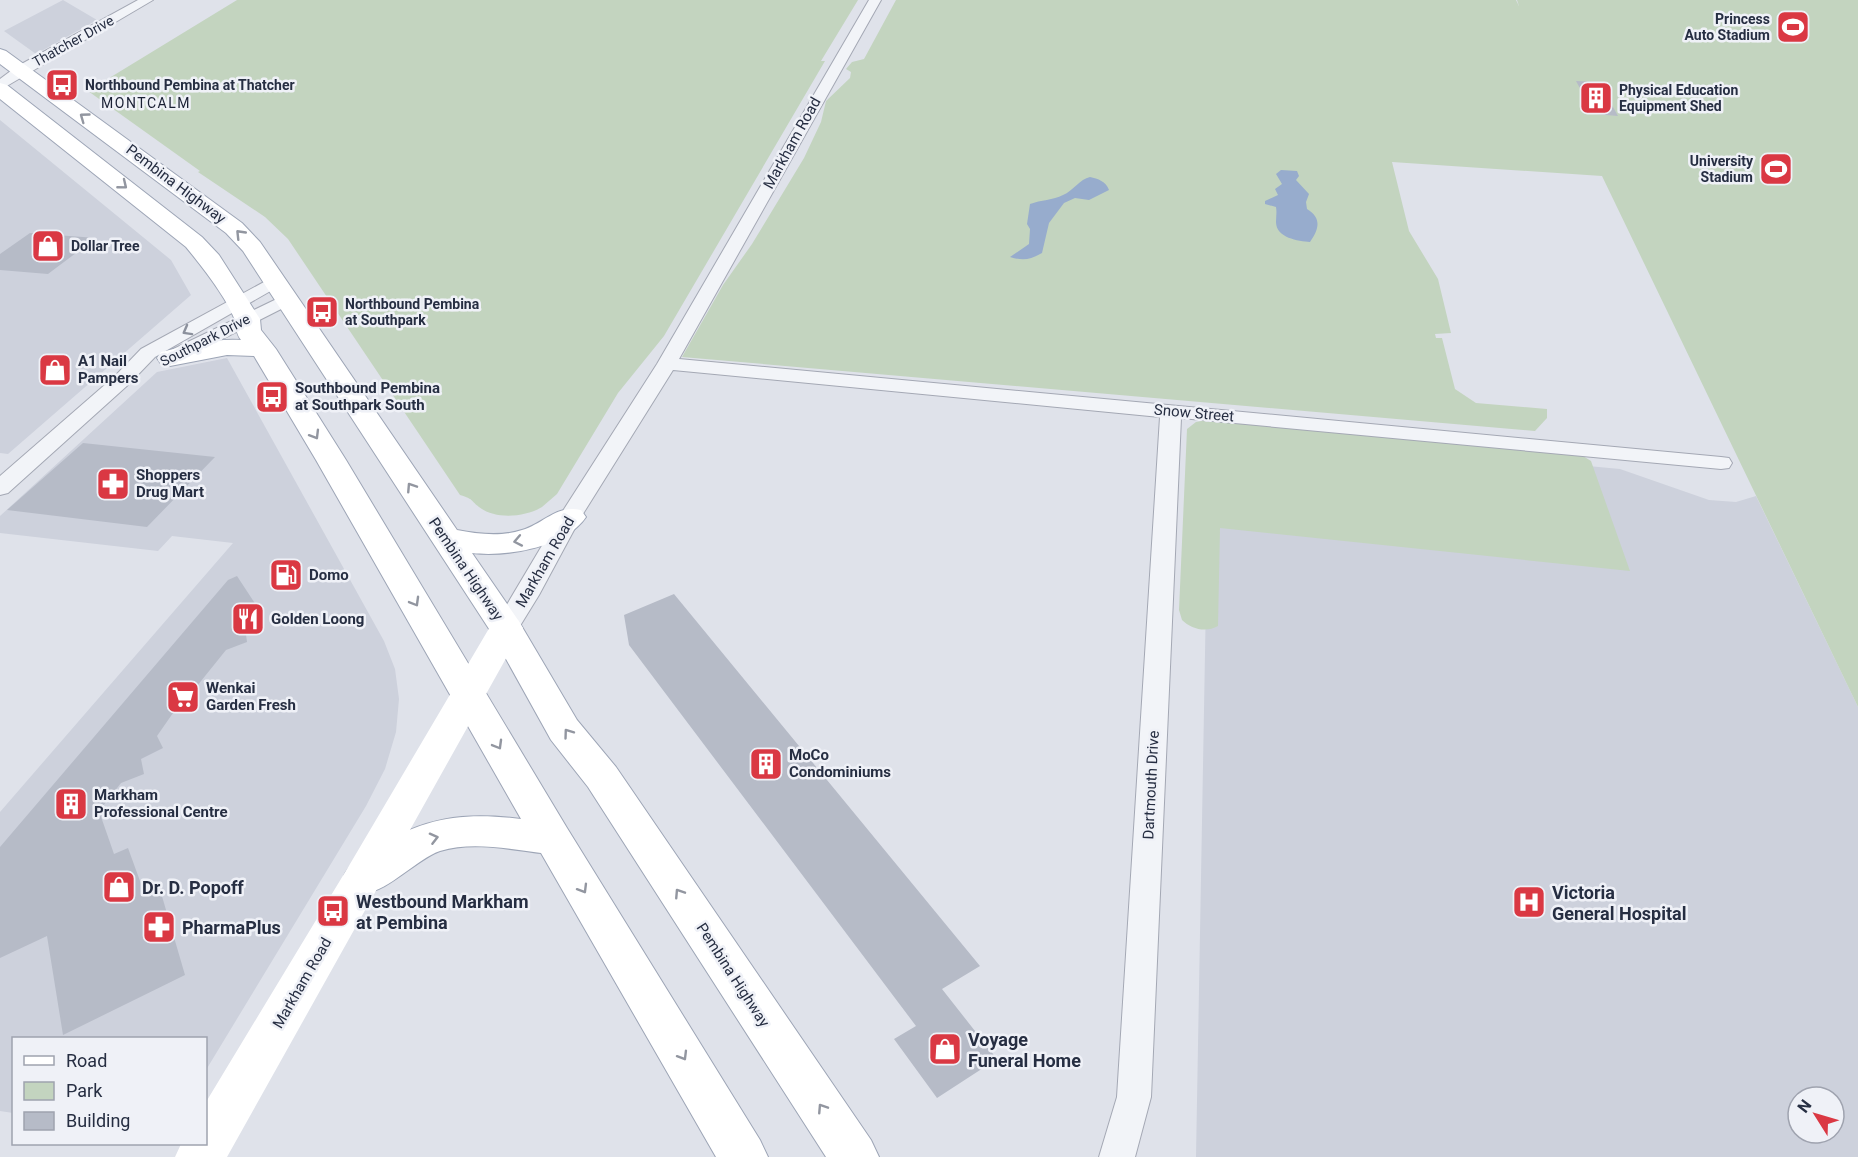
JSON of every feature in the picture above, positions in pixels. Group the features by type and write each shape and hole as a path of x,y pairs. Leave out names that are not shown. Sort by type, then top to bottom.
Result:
{"main road":[{"name":"Pembina Highway","path":"0,55 234,228 252,247 506,628 564,730 602,777 854,1157"},
{"path":"0,88 194,242 210,260 243,311 248,331 263,349 743,1157"},
{"path":"170,358 227,347 263,349"},
{"path":"443,536 466,543 514,542 537,536 570,517"},
{"name":"Markham Road","path":"200,1157 365,876 506,628"},
{"path":"365,876 424,840 462,831 485,830 553,839"}],"street":[{"name":"Thatcher Drive","path":"0,88 21,70 147,0"},
{"name":"Markham Road","path":"506,628 570,517 667,364 875,0"},
{"name":"Southpark Drive","path":"122,380 170,358 243,311 281,290"},
{"name":"Southpark Drive","path":"0,488 122,380 148,353 243,311"},
{"name":"Snow Street","path":"667,364 1720,463"},
{"name":"Dartmouth Drive","path":"1117,1157 1134,1097 1171,411"}],"shaded area":[{"path":"63,0 97,20 36,54 4,31"},
{"path":"0,120 171,260 191,295 8,454 0,453"},
{"path":"227,358 384,641 395,669 399,699 396,732 385,769 366,806 207,1068 207,1037 12,1037 12,1113 0,1111 0,812 233,543 172,536 158,551 0,533 0,516 157,372"},
{"name":"Victoria General Hospital","path":"1209,430 1620,469 1709,500 1736,502 1756,496 1858,707 1858,1157 1196,1157"}],"green space":[{"path":"237,0 858,0 821,61 825,61 664,336 618,393 557,494 542,507 528,513 510,516 493,514 460,495 288,239 265,217 198,172 200,171 88,91"},
{"path":"896,0 1516,0 1519,6 1517,0 1858,0 1858,707 1602,176 1392,162 1409,231 1438,279 1451,333 1435,334 1436,338 1442,338 1455,389 1476,403 1547,409 1547,418 1535,431 682,357 723,285 752,244 804,158 821,122 826,101 850,78 851,72 846,69 852,62 864,59"},
{"path":"1207,420 1583,456 1591,461 1630,571 1220,528 1218,626 1204,630 1194,628 1182,620 1179,610 1187,429 1196,422"}],"water":[{"path":"1281,170 1297,171 1299,176 1296,180 1309,194 1306,202 1307,209 1315,216 1318,224 1310,242 1294,239 1280,232 1276,222 1276,207 1265,204 1265,201 1278,195 1275,189 1282,184 1276,174"},
{"path":"1090,177 1104,182 1109,190 1089,200 1075,198 1064,203 1049,223 1042,253 1026,259 1010,257 1029,244 1030,229 1027,224 1030,204 1063,195"}],"building":[{"name":"Physical Education Equipment Shed","path":"1576,81 1599,82 1618,116 1594,114"},
{"name":"Dollar Tree","path":"30,233 96,238 48,274 0,270 0,254"},
{"name":"Shoppers Drug Mart","path":"83,443 215,457 147,527 7,510"},
{"name":"Markham Professional Centre","path":"237,576 260,611 245,627 247,642 226,650 193,691 198,703 173,713 157,736 163,748 141,759 144,774 121,783 99,811 114,854 128,848 144,892 159,886 185,975 63,1035 47,936 0,958 0,847 228,580"},
{"name":"MoCo Condominiums","path":"674,594 980,966 942,989 997,1059 937,1098 894,1039 916,1026 629,645 624,615"}],"place":[{"name":"Princess Auto Stadium","path":"1793,27"},
{"name":"Northbound Pembina at Thatcher","path":"62,85"},
{"name":"Physical Education Equipment Shed","path":"1596,98"},
{"name":"University Stadium","path":"1776,169"},
{"name":"Dollar Tree","path":"48,246"},
{"name":"Northbound Pembina at Southpark","path":"322,312"},
{"name":"A1 Nail Pampers","path":"55,370"},
{"name":"Southbound Pembina at Southpark South","path":"272,397"},
{"name":"Shoppers Drug Mart","path":"113,484"},
{"name":"Domo","path":"286,575"},
{"name":"Golden Loong","path":"248,619"},
{"name":"Wenkai Garden Fresh","path":"183,697"},
{"name":"MoCo Condominiums","path":"766,764"},
{"name":"Markham Professional Centre","path":"71,804"},
{"name":"Dr. D. Popoff","path":"119,887"},
{"name":"Victoria General Hospital","path":"1529,902"},
{"name":"Westbound Markham at Pembina","path":"333,911"},
{"name":"PharmaPlus","path":"159,927"},
{"name":"Voyage Funeral Home","path":"945,1049"}],"district":[{"name":"MONTCALM","path":"146,103"}]}
